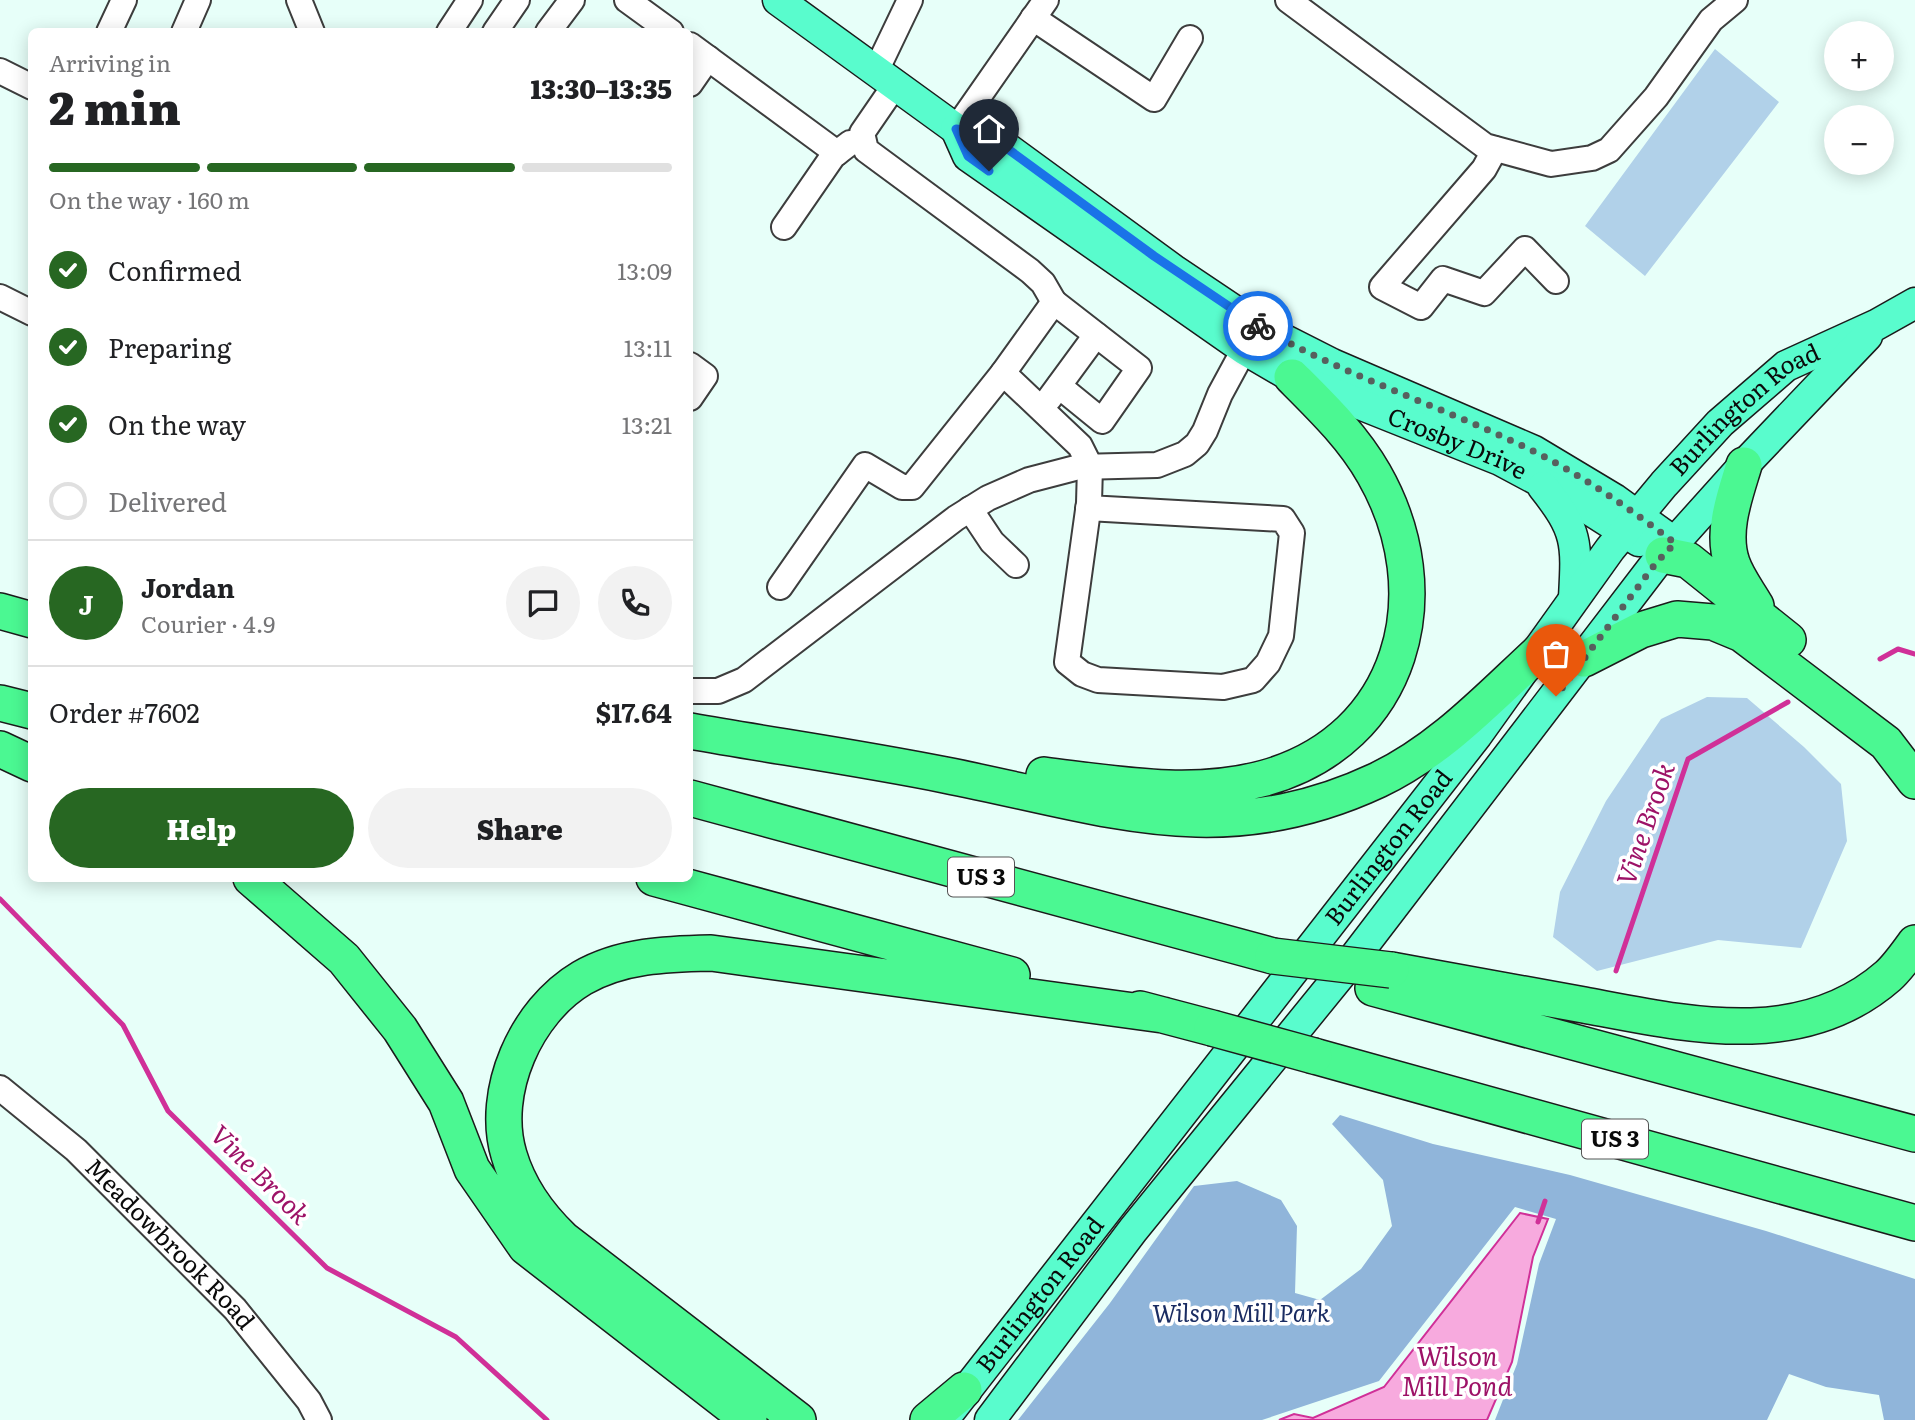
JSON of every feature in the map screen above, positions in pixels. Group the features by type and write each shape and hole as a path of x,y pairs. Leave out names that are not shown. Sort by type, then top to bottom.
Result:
{"highway":[{"path":"944,774 991,769 1151,788 1219,787 1265,778 1299,765 1330,748 1354,729 1376,702 1392,673 1403,641 1408,605 1406,558 1392,513 1374,475 1355,446 1292,377"},
{"path":"1744,465 1732,506 1728,542 1732,564 1765,622"},
{"path":"1675,553 1915,738"},
{"path":"1584,659 1642,630 1677,619 1713,622 1742,634 1886,743 1915,781"},
{"path":"693,732 944,774 1154,819 1208,821 1273,815 1332,798 1379,779 1431,750 1539,652"},
{"path":"0,703 28,710"},
{"path":"0,749 28,762"},
{"name":"US 3","path":"693,799 1273,956 1382,979"},
{"path":"256,882 344,959 400,1029 446,1102 472,1168 526,1247 749,1420"},
{"name":"US 3","path":"669,882 1212,1028 1915,1223"},
{"path":"1382,979 1732,1028 1819,1014 1857,999 1890,975 1915,943"},
{"path":"798,1420 563,1239 542,1219 524,1193 508,1153 505,1117 509,1084 526,1037 550,1004 581,979 618,963 654,954 711,953 1163,1015"},
{"path":"1382,979 1915,1134"},
{"path":"928,1420 964,1390"}],"main road":[{"name":"Crosby Drive","path":"778,0 956,129 968,156 1251,338 1292,377 1500,460 1541,484 1630,523"},
{"name":"Burlington Road","path":"944,1420 964,1390 1477,735 1630,523 1720,423 1786,366 1876,325 1915,303"},
{"name":"Burlington Road","path":"990,1420 1133,1230 1350,962 1584,659 1675,553 1744,465 1876,325"},
{"name":"Crosby Drive","path":"1251,338 1332,364 1534,451 1675,553"},
{"path":"1541,484 1564,513 1575,539 1574,598"}],"street":[{"path":"112,28 124,0"},
{"path":"186,28 198,0"},
{"path":"299,0 310,28"},
{"path":"452,28 470,0"},
{"path":"498,28 517,0"},
{"path":"551,28 572,0"},
{"path":"627,0 666,28"},
{"path":"1287,0 1485,146 1551,164 1592,158 1609,150 1656,97 1711,20 1735,0"},
{"path":"784,227 837,153 862,134 886,78 901,3"},
{"path":"956,129 1039,9 1154,99 1191,38"},
{"path":"693,73 699,52 837,153"},
{"path":"0,71 28,85"},
{"path":"862,134 866,150 1030,271 1043,283 1054,302 1139,368 1102,421 1059,386"},
{"path":"1494,149 1484,169 1382,287 1421,307 1443,279 1484,293 1525,249 1556,281"},
{"path":"0,297 28,311"},
{"path":"779,587 864,466 902,486 912,487 1003,373 1054,302"},
{"path":"1041,409 1096,335"},
{"path":"693,691 718,691 744,680 970,509 1028,480 1090,466 1157,466 1185,454 1197,444 1205,431 1220,394 1251,338"},
{"path":"693,367 705,376 693,394"},
{"path":"1003,373 1080,446 1090,466 1088,508 1068,662 1082,674 1098,680 1223,687 1253,680 1268,663 1281,636 1292,533 1283,519 1088,508"},
{"path":"970,509 992,542 1016,565"},
{"name":"Meadowbrook Road","path":"0,1088 76,1150 235,1309 309,1401 318,1420"}],"shaded area":[{"path":"1715,49 1779,102 1645,276 1585,226"},
{"path":"1707,697 1747,698 1804,747 1841,784 1847,841 1801,948 1718,940 1597,971 1553,937 1560,892 1606,801 1661,719"}],"green space":[{"name":"Wilson Mill Park","path":"1340,1115 1433,1144 1570,1175 1766,1231 1915,1279 1915,1420 1884,1420 1879,1395 1826,1387 1789,1374 1767,1420 1495,1420 1517,1364 1539,1264 1556,1219 1515,1207 1379,1381 1262,1420 1018,1420 1110,1303 1194,1186 1237,1181 1281,1200 1297,1226 1295,1293 1320,1300 1361,1269 1392,1226 1383,1180 1332,1124"}],"water":[{"name":"Wilson Mill Pond","path":"1520,1213 1548,1219 1533,1257 1512,1362 1487,1420 1279,1420 1294,1414 1313,1418 1384,1387"}],"waterway":[{"name":"Vine Brook","path":"1880,659 1898,649 1915,654"},
{"name":"Vine Brook","path":"1616,971 1688,759 1788,702"},
{"name":"Vine Brook","path":"0,899 123,1025 168,1111 327,1268 456,1337 547,1420"},
{"name":"Vine Brook","path":"1538,1222 1545,1201"}],"way so far":[{"path":"1258,326 1332,364 1534,451 1637,514 1675,543 1656,563 1556,696"}],"route":[{"path":"989,171 968,156 956,129 986,133 1154,256 1258,326"}]}
